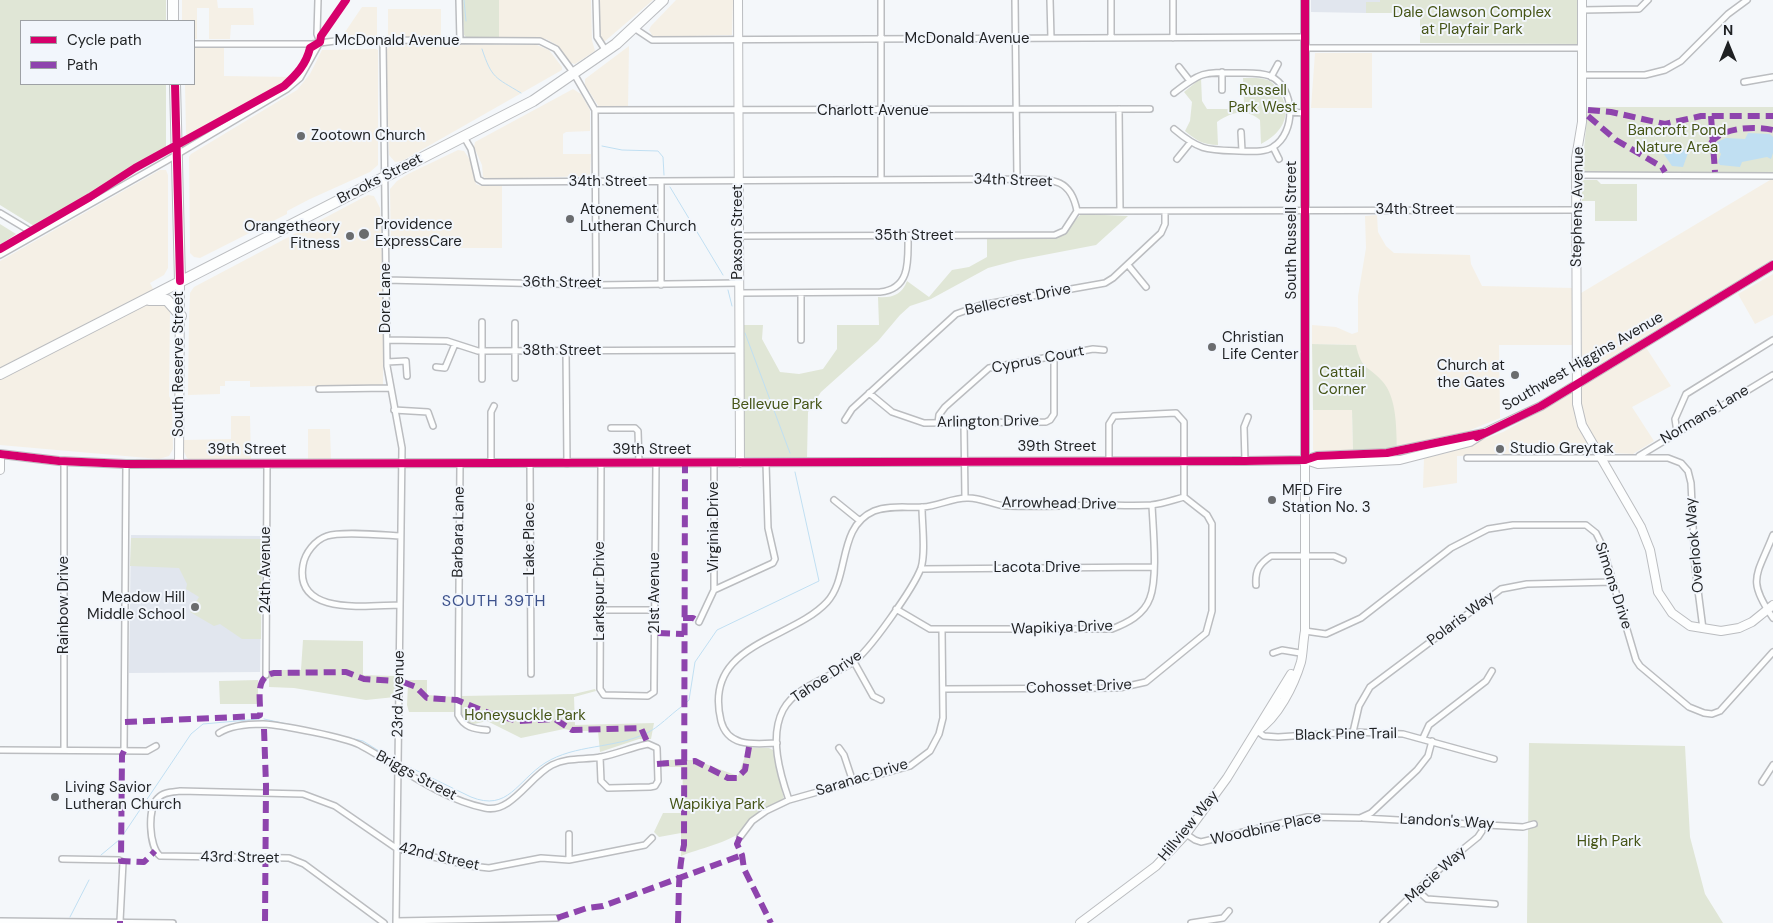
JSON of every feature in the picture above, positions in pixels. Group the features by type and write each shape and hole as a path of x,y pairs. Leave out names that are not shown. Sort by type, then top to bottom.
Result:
{"highway":[{"path":"173,0 173,20"},
{"name":"Brooks Street","path":"0,374 533,101 606,52 663,0"},
{"name":"South Reserve Street","path":"175,85 180,282"},
{"path":"143,300 167,300 180,316"}],"main road":[{"name":"Paxson Street","path":"738,0 738,350 740,463"},
{"name":"South Russell Street","path":"1305,0 1305,460"},
{"name":"Stephens Avenue","path":"1582,0 1582,122 1576,175 1578,415 1645,535 1661,599 1677,618 1690,626 1703,630"},
{"name":"Southwest Higgins Avenue","path":"1305,460 1318,464 1391,461 1470,442 1577,384 1773,265"},
{"name":"South Reserve Street","path":"179,464 180,282"},
{"name":"Southwest Higgins Avenue","path":"1305,460 1317,456 1387,453 1484,433"},
{"name":"Southwest Higgins Avenue","path":"1391,461 1399,456 1444,446 1449,441"},
{"name":"39th Street","path":"0,454 64,461 126,464 714,464 1305,460"},
{"path":"0,454 0,470"},
{"name":"Hillview Way","path":"1080,923 1156,866 1186,834 1227,778 1257,731 1263,727 1282,702 1300,665 1300,653 1305,631 1305,460"},
{"path":"1703,630 1721,631 1739,628 1752,622 1770,607"}],"street":[{"path":"0,255 177,155 287,89 300,78 320,42 317,34 318,0"},
{"path":"459,0 460,41"},
{"path":"596,0 597,37 606,52"},
{"path":"881,0 882,180"},
{"path":"1015,0 1017,179"},
{"path":"1050,0 1051,38"},
{"path":"1111,0 1111,38"},
{"path":"1173,0 1173,38"},
{"path":"1582,10 1639,9 1648,0"},
{"path":"1582,75 1645,75 1665,70 1681,61 1728,14 1747,0"},
{"name":"McDonald Avenue","path":"634,28 652,40 1305,38"},
{"name":"McDonald Avenue","path":"195,44 383,40 540,41 556,49 574,74 595,110"},
{"name":"Dore Lane","path":"383,40 387,362 389,388 402,448 401,465"},
{"path":"1305,48 1582,48"},
{"path":"1271,77 1278,64"},
{"path":"1178,68 1190,81"},
{"path":"1222,72 1222,90"},
{"path":"1174,92 1202,73 1254,73 1271,77 1288,94 1290,112 1288,125 1273,147 1256,152 1206,150 1190,143 1174,129"},
{"path":"1744,82 1773,77"},
{"path":"1119,109 1120,211"},
{"name":"Charlott Avenue","path":"595,110 881,111 1150,109"},
{"path":"595,110 596,285"},
{"path":"1290,112 1305,112"},
{"path":"1242,132 1242,151"},
{"name":"34th Street","path":"464,137 471,149 478,179 483,182 1017,179 1060,182 1068,188 1074,199 1077,211 1576,210"},
{"path":"1178,159 1190,143"},
{"path":"1273,147 1279,159"},
{"path":"1576,175 1773,176"},
{"path":"661,181 661,285"},
{"name":"35th Street","path":"738,236 1055,235 1064,231 1077,211"},
{"name":"Bellecrest Drive","path":"845,420 852,409 956,314 981,305 1105,282 1128,265 1161,233 1165,224 1165,211"},
{"path":"0,213 35,234"},
{"path":"739,293 880,292 891,290 904,280 907,271 908,236"},
{"path":"1128,265 1146,287"},
{"name":"36th Street","path":"386,280 596,285 739,283"},
{"path":"801,293 801,340"},
{"path":"482,322 482,379"},
{"path":"514,323 515,378"},
{"name":"38th Street","path":"387,340 447,341 482,351 738,350"},
{"path":"1677,432 1675,419 1686,394 1773,340"},
{"path":"436,367 445,368 455,344"},
{"name":"Cyprus Court","path":"938,423 939,415 945,407 986,369 1092,349 1104,350"},
{"path":"566,350 568,464"},
{"name":"Arlington Drive","path":"869,393 885,408 917,422 964,424 1050,420 1054,412 1054,356"},
{"path":"387,362 406,362 407,376"},
{"name":"Normans Lane","path":"1638,457 1773,375"},
{"path":"320,388 389,388"},
{"path":"491,464 491,412 494,406"},
{"path":"394,410 428,412 433,426"},
{"path":"1109,461 1110,424 1114,416 1176,413 1184,422 1184,497 1152,505"},
{"path":"1245,461 1244,427 1248,417"},
{"path":"964,424 965,498"},
{"path":"612,428 635,428 638,431 639,464"},
{"path":"1468,458 1638,457"},
{"name":"Overlook Way","path":"1638,457 1668,458 1681,463 1688,471 1691,483 1695,567 1703,630"},
{"name":"Rainbow Drive","path":"64,461 64,750"},
{"name":"Virginia Drive","path":"714,590 773,563 775,559 768,528 766,463"},
{"path":"124,751 126,464"},
{"name":"24th Avenue","path":"266,464 266,675"},
{"name":"Barbara Lane","path":"460,464 458,715 462,724 474,729 487,730"},
{"name":"Lake Place","path":"530,464 531,674"},
{"name":"Larkspur Drive","path":"601,464 601,693 604,695 626,696"},
{"name":"21st Avenue","path":"626,696 648,696 654,692 656,464"},
{"name":"Virginia Drive","path":"699,622 714,590 714,464"},
{"name":"23rd Avenue","path":"396,922 401,465"},
{"name":"Cohosset Drive","path":"944,690 1119,688 1146,682 1206,633 1210,623 1212,611 1212,524 1207,515 1184,497"},
{"name":"Arrowhead Drive","path":"860,521 881,509 922,507 965,498 1005,506 1152,505"},
{"path":"777,743 743,743 730,738 725,732 720,710 720,693 730,666 744,653 816,611 827,602 834,592 849,542 860,521 834,500"},
{"name":"Wapikiya Drive","path":"896,609 922,626 942,630 1112,629 1128,623 1141,612 1150,599 1153,567 1152,505"},
{"path":"921,568 922,507"},
{"name":"Simons Drive","path":"1305,631 1326,634 1362,618 1451,548 1470,537 1513,524 1586,525 1596,533 1602,545 1636,660 1689,707 1704,713 1720,712 1773,652"},
{"path":"1773,535 1755,581 1760,600 1770,607 1773,618"},
{"path":"400,536 327,536 309,550 302,572 304,584 313,596 320,601 333,605 400,605"},
{"path":"1256,584 1255,574 1258,567 1271,556 1334,556 1343,560"},
{"name":"Lacota Drive","path":"921,568 1153,567"},
{"name":"Tahoe Drive","path":"788,800 780,773 777,743 781,715 789,702 800,692 854,662 869,647 896,609 921,568"},
{"name":"Polaris Way","path":"1353,732 1359,706 1370,687 1501,589 1527,584 1613,582"},
{"path":"600,610 655,610"},
{"name":"Saranac Drive","path":"740,837 752,821 766,811 788,800 910,766 930,751 942,726 944,690 942,630"},
{"path":"1273,653 1282,650 1300,653"},
{"path":"854,662 873,696 881,700"},
{"path":"1423,738 1429,726 1486,681 1492,671"},
{"name":"Briggs Street","path":"219,733 236,726 263,724 358,744 398,769 469,804 488,809 510,802 533,778 553,765 570,759 600,757 652,744 657,748 658,781 655,786 650,787 608,788 601,781 600,757"},
{"name":"Black Pine Trail","path":"1257,731 1264,736 1278,737 1353,732 1404,734 1494,759"},
{"path":"1360,818 1371,814 1417,770 1428,756 1432,741"},
{"path":"0,750 147,751 156,746"},
{"path":"838,748 844,755 853,782"},
{"path":"1762,782 1773,765"},
{"name":"42nd Street","path":"176,791 303,794 335,806 396,848 471,866 489,868 530,859 569,860 645,845 652,838"},
{"name":"43rd Street","path":"176,791 158,797 153,806 152,845 154,852 160,856 289,858 304,864 384,923"},
{"name":"Woodbine Place","path":"1186,834 1194,840 1201,842 1307,817 1360,818"},
{"name":"Landon's Way","path":"1360,818 1523,827 1534,824"},
{"name":"Macie Way","path":"1383,923 1446,863 1478,838 1482,831 1482,824"},
{"path":"569,834 569,860"},
{"path":"62,859 119,860 123,862 120,921"},
{"path":"1418,891 1427,899 1495,904"},
{"path":"1191,923 1223,918 1229,911"},
{"path":"396,922 557,918"},
{"path":"0,921 174,923"}],"shaded area":[{"path":"182,0 217,0 218,8 253,8 254,25 231,25 230,39 209,39 209,8 197,8 197,39 195,39 195,20 182,20"},
{"path":"499,0 591,0 592,40 595,51 575,64 571,63 557,45 546,39 499,37"},
{"path":"600,0 653,0 604,42 600,36"},
{"path":"676,0 733,0 732,35 653,37 649,30 651,26"},
{"path":"1311,0 1380,0 1380,2 1366,2 1366,13 1311,12"},
{"path":"362,7 377,7 377,38 341,38"},
{"path":"388,9 441,9 441,38 388,38"},
{"path":"392,44 537,45 549,50 562,67 562,70 402,161 395,162 389,155 386,50"},
{"path":"629,46 628,107 599,107 585,85 585,79"},
{"path":"195,47 224,47 224,76 296,77 287,85 193,141 186,134 185,85 195,85"},
{"path":"322,50 378,50 378,165 370,172 310,199 287,211 287,214 200,258 194,257 190,253 189,157 191,154 297,90 310,74"},
{"path":"1315,53 1372,53 1372,108 1311,108"},
{"path":"573,89 581,94 590,110 590,131 566,132 563,134 563,154 591,154 590,176 487,179 483,177 482,165 474,147 475,142"},
{"path":"458,150 464,151 470,160 476,184 481,186 502,186 502,248 391,248 390,189 397,181 408,174"},
{"path":"160,170 166,170 168,175 168,268 164,275 150,283 161,304 167,305 170,311 169,396 172,402 173,449 169,456 159,459 0,445 0,261"},
{"path":"1770,180 1773,180 1773,259 1588,371 1582,370 1581,293"},
{"path":"368,195 374,196 380,208 384,303 383,385 250,387 250,381 225,381 225,386 220,386 220,394 188,395 190,293 194,287"},
{"path":"1377,215 1378,232 1386,246 1394,253 1470,255 1471,264 1482,286 1574,288 1575,345 1499,345 1500,418 1463,433 1397,448 1392,401 1383,383 1370,372 1359,358 1355,345 1312,344 1312,325 1336,327 1352,334 1358,332 1358,296 1366,248 1365,216"},
{"path":"1773,274 1773,315 1755,324 1738,294"},
{"path":"1645,346 1671,386 1632,407 1654,441 1633,454 1593,452 1457,456 1457,483 1423,488 1424,458 1447,453 1503,432 1559,401"},
{"path":"1313,410 1352,410 1353,452 1318,453 1313,450"},
{"path":"231,416 250,416 251,461 193,461 187,458 184,452 184,440 231,439"},
{"path":"308,429 330,429 331,460 308,460"},
{"name":"Meadow Hill Middle School","path":"131,535 262,536 260,672 129,673"}],"green space":[{"path":"0,0 166,0 166,20 20,20 20,85 166,85 166,150 34,226 0,205"},
{"path":"462,0 499,0 499,37 466,37 464,35"},
{"name":"Dale Clawson Complex at Playfair Park","path":"1380,0 1578,0 1578,44 1420,43 1420,13 1366,13 1366,2 1380,2"},
{"name":"Russell Park West","path":"1201,78 1202,101 1207,109 1231,109 1232,104 1244,104 1243,78 1260,78 1270,81 1280,93 1285,105 1285,118 1279,130 1261,144 1260,120 1249,114 1238,113 1217,122 1218,145 1204,143 1196,139 1185,131 1190,121 1192,102 1184,92"},
{"name":"Bancroft Pond Nature Area","path":"1588,107 1773,107 1773,172 1585,172 1582,170"},
{"path":"1597,180 1601,184 1637,184 1637,221 1595,221 1595,201 1582,201 1582,181"},
{"name":"Bellevue Park","path":"1081,214 1128,216 1096,245 1018,260 988,268 931,299 910,306 878,341 821,392 808,412 807,458 744,457 744,325 763,325 762,339 780,372 799,374 823,369 837,349 837,325 879,325 878,297 896,295 902,290 907,281 929,297 952,270 969,267 987,257 987,239 1051,239 1062,235"},
{"path":"0,224 16,234 0,245"},
{"name":"Cattail Corner","path":"1312,344 1356,345 1360,359 1388,389 1395,414 1397,448 1353,452 1352,410 1313,410"},
{"path":"131,538 262,539 261,639 242,639 220,624 214,626 190,612 199,597 186,589 187,584 179,568 130,566"},
{"path":"303,640 363,641 363,675 395,676 395,697 366,700 294,688 269,687 269,670 301,670"},
{"path":"258,680 258,704 220,704 219,681"},
{"name":"Honeysuckle Park","path":"404,680 427,680 427,695 454,697 454,712 409,712 407,705 408,685 404,683"},
{"name":"Honeysuckle Park","path":"595,689 596,691 574,697 575,725 654,723 651,739 639,739 600,752 598,731 564,729 521,738 487,721 470,725 465,722 461,715 461,696 574,694"},
{"name":"High Park","path":"1529,743 1685,746 1690,837 1705,894 1723,923 1527,923"},
{"name":"Wapikiya Park","path":"748,748 769,748 773,750 784,799 759,812 737,835 681,856 681,833 659,837 654,832 663,813 682,813 683,767 663,767 663,760 695,760 738,776"}],"water":[{"path":"1748,133 1770,134 1773,137 1771,159 1767,157 1742,162 1740,167 1720,165 1718,162 1721,154 1717,148 1717,142 1726,138 1745,139"},
{"path":"1675,143 1688,153 1683,167 1672,166 1663,153 1664,146"}],"waterway":[{"path":"464,0 466,21"},
{"path":"482,49 492,72 505,84 521,93"},
{"path":"602,146 622,150 658,151 663,157 664,175"},
{"path":"670,187 723,275"},
{"path":"728,290 732,306"},
{"path":"745,333 790,453"},
{"path":"685,704 689,700 695,662 717,630 819,581 795,472"},
{"path":"403,764 471,797 484,801 494,801 503,798 545,763 582,749 621,742 647,733 681,707"},
{"path":"123,835 191,734 203,724 259,719"},
{"path":"264,719 310,729"},
{"path":"341,736 363,741 395,761"},
{"path":"101,855 119,840"},
{"path":"70,917 89,880"}],"marked path":[{"path":"1588,110 1611,112 1665,124 1701,116 1773,116"},
{"path":"1588,116 1616,140 1662,167 1665,172"},
{"path":"1711,116 1715,172"},
{"path":"1711,143 1723,134 1739,129 1758,128 1773,130"},
{"path":"678,923 680,874 684,845 685,464"},
{"path":"683,618 693,618 699,622"},
{"path":"658,633 684,634"},
{"path":"125,722 258,716 260,715 261,684 268,675 274,673 346,672 364,679 395,681"},
{"path":"403,682 416,687 427,698 457,700 491,714 518,721 555,719 572,730 641,728 648,744"},
{"path":"264,729 266,785 265,923"},
{"path":"657,764 695,761 728,778 737,778 745,770 749,747"},
{"path":"124,751 122,755 121,861 144,862 155,851"},
{"path":"740,837 737,844 742,855 744,869 771,923"},
{"path":"557,918 587,908 603,906 742,855"}],"cycle path":[{"path":"0,249 90,197 135,168 284,86 300,69 306,60 310,48 320,42 321,36 346,0"},
{"path":"1305,0 1305,460"},
{"path":"175,85 180,281"},
{"path":"1477,437 1541,406 1773,265"},
{"path":"0,454 59,461 126,464 1245,461 1305,460 1317,456 1387,453 1484,433"}],"place":[{"name":"Zootown Church","path":"301,136"},
{"name":"Atonement Lutheran Church","path":"570,219"},
{"name":"Providence ExpressCare","path":"364,234"},
{"name":"Orangetheory Fitness","path":"350,236"},
{"name":"Christian Life Center","path":"1212,347"},
{"name":"Church at the Gates","path":"1515,375"},
{"name":"Studio Greytak","path":"1500,449"},
{"name":"MFD Fire Station No. 3","path":"1272,500"},
{"name":"Meadow Hill Middle School","path":"195,607"},
{"name":"Living Savior Lutheran Church","path":"55,797"}],"district":[{"name":"SOUTH 39TH","path":"494,602"}]}
